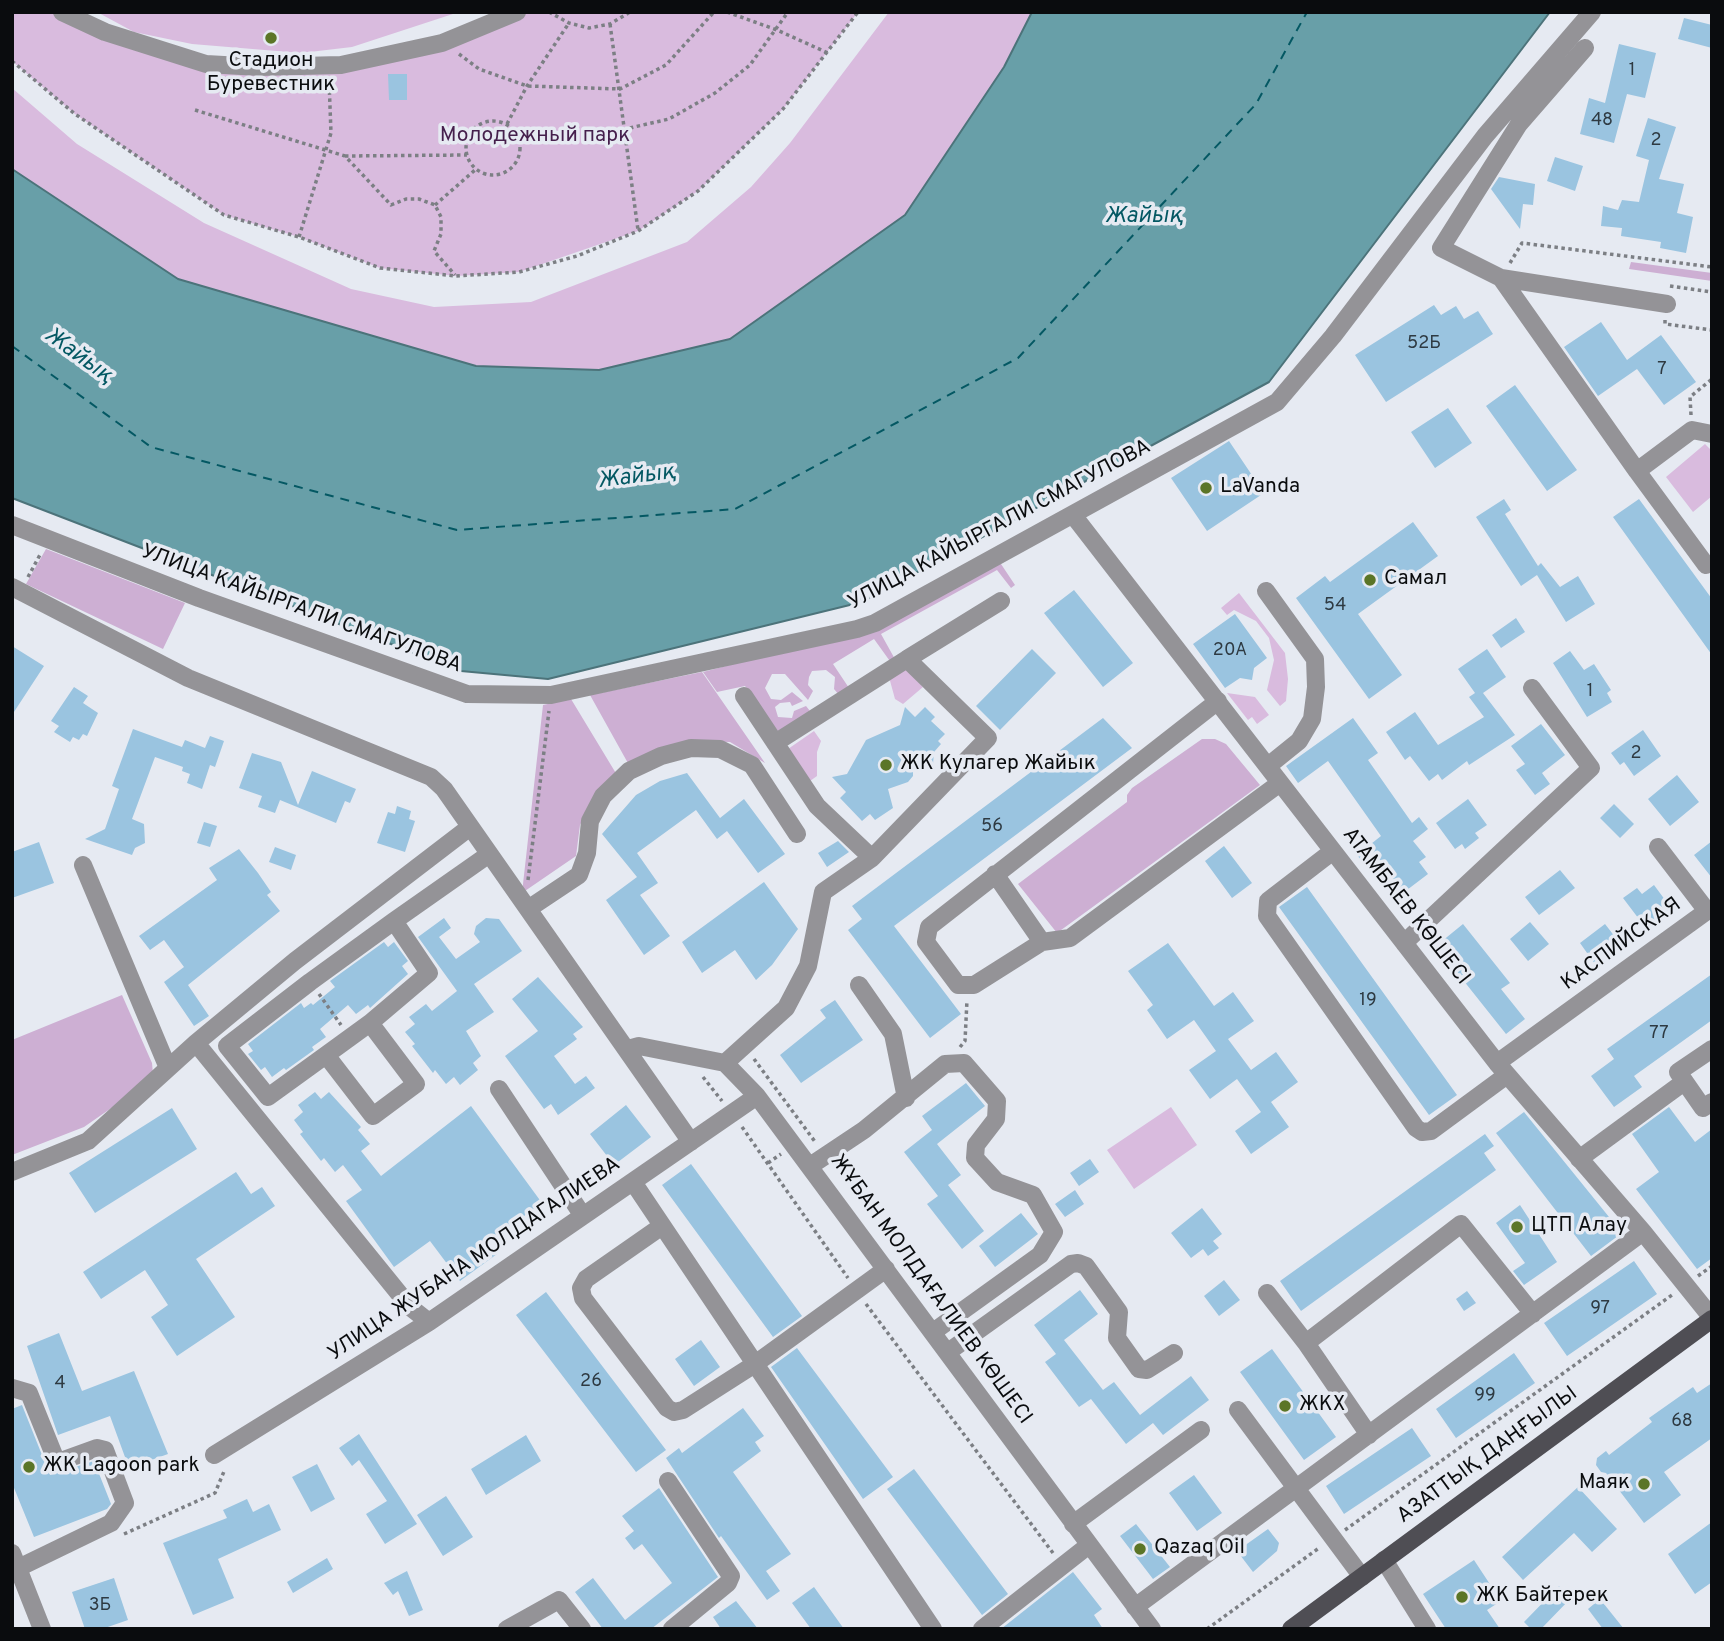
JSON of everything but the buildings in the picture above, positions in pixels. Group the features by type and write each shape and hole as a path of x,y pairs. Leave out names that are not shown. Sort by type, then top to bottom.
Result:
{"main road":[{"name":"АЗАТТЫҚ ДАҢҒЫЛЫ","path":"1291,1629 1712,1318"}],"street":[{"path":"62,12 105,32 206,64 329,66 442,43 517,12"},
{"name":"УЛИЦА КАЙЫРГАЛИ СМАГУЛОВА","path":"12,525 199,598 467,694 551,695 875,623 1277,402 1333,336 1485,135 1592,12"},
{"path":"1585,48 1519,124 1441,248 1501,278 1667,304"},
{"path":"1501,278 1637,471 1710,566"},
{"path":"1637,471 1692,430 1712,434"},
{"name":"АТАМБАЕВ КӨШЕСІ","path":"1073,515 1502,1069 1643,1232 1712,1318"},
{"path":"16,589 188,678 415,769 444,789 691,1142"},
{"path":"1266,591 1315,659 1316,687 1312,719 1299,741 1268,766"},
{"path":"775,743 1002,601"},
{"path":"628,1049 639,1046 725,1063 786,1008 808,966 823,892 872,858 988,738 907,659"},
{"path":"1404,943 1591,768 1532,688"},
{"path":"744,696 817,806 872,858"},
{"path":"1218,701 929,927 926,942 958,985 974,985 1042,942 1070,938 1280,783"},
{"path":"528,909 579,875 587,853 590,821 603,796 629,771 661,756 691,748 720,749 752,765 797,834"},
{"path":"12,1172 88,1141 196,1043 295,961 470,827"},
{"name":"КАСПИЙСКАЯ","path":"1502,1069 1707,911 1658,847"},
{"path":"1333,851 1268,901 1267,916 1416,1128 1422,1132 1431,1131 1502,1069"},
{"path":"394,921 429,973 370,1023 268,1097 227,1046 310,982 394,921 488,855"},
{"path":"83,865 168,1068"},
{"path":"995,874 1042,942"},
{"path":"859,985 893,1034 906,1098"},
{"path":"326,1055 373,1116 416,1084 370,1023"},
{"path":"196,1043 410,1307 429,1322"},
{"path":"1712,1049 1678,1072 1703,1108 1712,1102"},
{"name":"ЖҰБАН МОЛДАҒАЛИЕВ КӨШЕСІ","path":"725,1063 757,1096 810,1166 1152,1629"},
{"path":"810,1166 906,1098 930,1074 945,1064 964,1063 997,1101 996,1119 976,1144 975,1158 997,1182 1033,1195 1054,1232 1040,1255 933,1332"},
{"path":"1580,1158 1684,1082"},
{"path":"499,1089 583,1216"},
{"name":"УЛИЦА ЖУБАНА МОЛДАГАЛИЕВА","path":"214,1455 429,1322 757,1096"},
{"path":"633,1182 933,1629"},
{"path":"1306,1343 1461,1224 1532,1314"},
{"path":"662,1226 586,1279 581,1287 583,1298 667,1408 674,1412 683,1410 754,1364 886,1269"},
{"path":"1136,1607 1643,1232"},
{"path":"948,1352 1071,1264 1079,1263 1086,1266 1119,1312 1117,1338 1139,1369 1147,1370 1174,1353"},
{"path":"1267,1293 1306,1343 1369,1434"},
{"path":"12,1388 29,1393 56,1460 61,1461 97,1448 105,1450 125,1503 111,1523 14,1564 42,1629"},
{"path":"1238,1410 1362,1577"},
{"path":"1073,1524 1201,1430"},
{"path":"668,1481 731,1576 728,1583 672,1629"},
{"path":"982,1629 1088,1545"},
{"path":"1384,1560 1427,1629"},
{"path":"506,1629 559,1600 582,1629"}],"path":[{"path":"549,12 569,23 589,28 610,24 629,12"},
{"path":"442,43 479,69 527,86 620,89 666,65 713,12"},
{"path":"727,12 777,30 828,53"},
{"path":"519,137 586,138 626,131 669,119 715,93 750,65 788,12"},
{"path":"12,61 75,114 224,215 299,237 380,268 456,276 519,272 577,256 638,231 698,191 783,109 858,12"},
{"path":"507,124 527,86 569,23"},
{"path":"610,24 638,231"},
{"path":"299,237 331,133 329,66"},
{"path":"194,110 345,156 467,155"},
{"path":"498,121 507,124 519,137 520,155 510,169 494,175 475,170 467,155 468,138 479,124 498,121"},
{"path":"345,156 391,205 406,199 419,199 435,205 441,217 441,234 434,251 456,276"},
{"path":"435,205 475,170"},
{"path":"1501,278 1522,243 1712,267"},
{"path":"1712,292 1670,285 1665,324 1712,330"},
{"path":"1692,430 1690,397 1712,379"},
{"path":"16,589 48,539"},
{"path":"310,982 350,1036"},
{"path":"945,1064 965,1041 968,1007 966,987"},
{"path":"684,1053 732,1113 857,1291 1062,1566"},
{"path":"1207,1629 1712,1266"},
{"path":"120,1536 215,1493 237,1440"}],"green space":[{"name":"Молодежный парк","path":"12,12 62,12 170,53 341,65 517,12 858,12 783,109 698,191 638,231 519,272 456,276 380,268 299,237 224,215 75,114 12,61"},
{"name":"Стадион Буревестник","path":"97,12 459,12 352,47 301,53 192,44 134,32"},
{"path":"889,12 1032,12 1004,67 905,215 730,339 599,370 476,366 178,279 12,169 12,88 77,144 204,223 351,289 434,307 531,302 687,242 751,187 790,143"},
{"path":"1705,444 1712,451 1712,496 1693,512 1666,477"},
{"path":"1239,593 1285,653 1288,679 1286,701 1280,706 1267,690 1274,660 1269,638 1256,621 1234,610 1227,615 1221,608"},
{"path":"900,669 907,670 923,687 903,704 895,699 889,677"},
{"path":"1227,693 1255,697 1269,715 1257,724 1252,717 1248,720"},
{"path":"814,731 821,741 817,752 817,776 810,781 788,749"},
{"path":"1171,1107 1197,1145 1134,1189 1107,1150"}],"shaded area":[{"path":"1631,262 1712,273 1712,281 1629,269"},
{"path":"46,549 185,603 163,649 26,584"},
{"path":"999,561 1015,585 1011,588 997,570 881,634 896,661 892,664 874,639 833,664 849,688 839,695 834,689 835,677 826,670 812,671 808,685 813,691 808,700 785,674 772,674 765,688 771,699 781,700 792,692 803,701 792,706 790,702 780,703 775,707 778,717 792,718 794,711 806,706 810,711 810,714 779,733 745,686 717,692 703,672 883,625"},
{"path":"702,672 765,763 730,742 693,741 629,765 590,695"},
{"path":"571,699 617,775 593,800 580,825 576,856 522,893 543,705"},
{"path":"1202,739 1215,739 1226,744 1260,785 1057,933 1018,884 1127,802 1127,795 1132,788"},
{"path":"122,995 152,1063 153,1074 146,1084 84,1127 12,1155 12,1040"}],"water":[{"name":"Жайық","path":"1032,12 1550,12 1269,382 862,602 548,679 461,671 12,498 12,169 178,279 476,366 599,370 730,339 905,215 1004,67"}],"ferry route":[{"path":"12,346 151,447 457,530 735,509 1018,358 1256,104 1307,12"}],"place":[{"name":"Стадион Буревестник","path":"271,38"},
{"name":"LaVanda","path":"1206,488"},
{"name":"Самал","path":"1370,580"},
{"name":"ЖК Кулагер Жайык","path":"886,765"},
{"name":"ЦТП Алау","path":"1517,1227"},
{"name":"ЖКХ","path":"1285,1406"},
{"name":"ЖК Lagoon park","path":"29,1467"},
{"name":"Маяк","path":"1644,1484"},
{"name":"Qazaq Oil","path":"1140,1549"},
{"name":"ЖК Байтерек","path":"1462,1597"}]}
